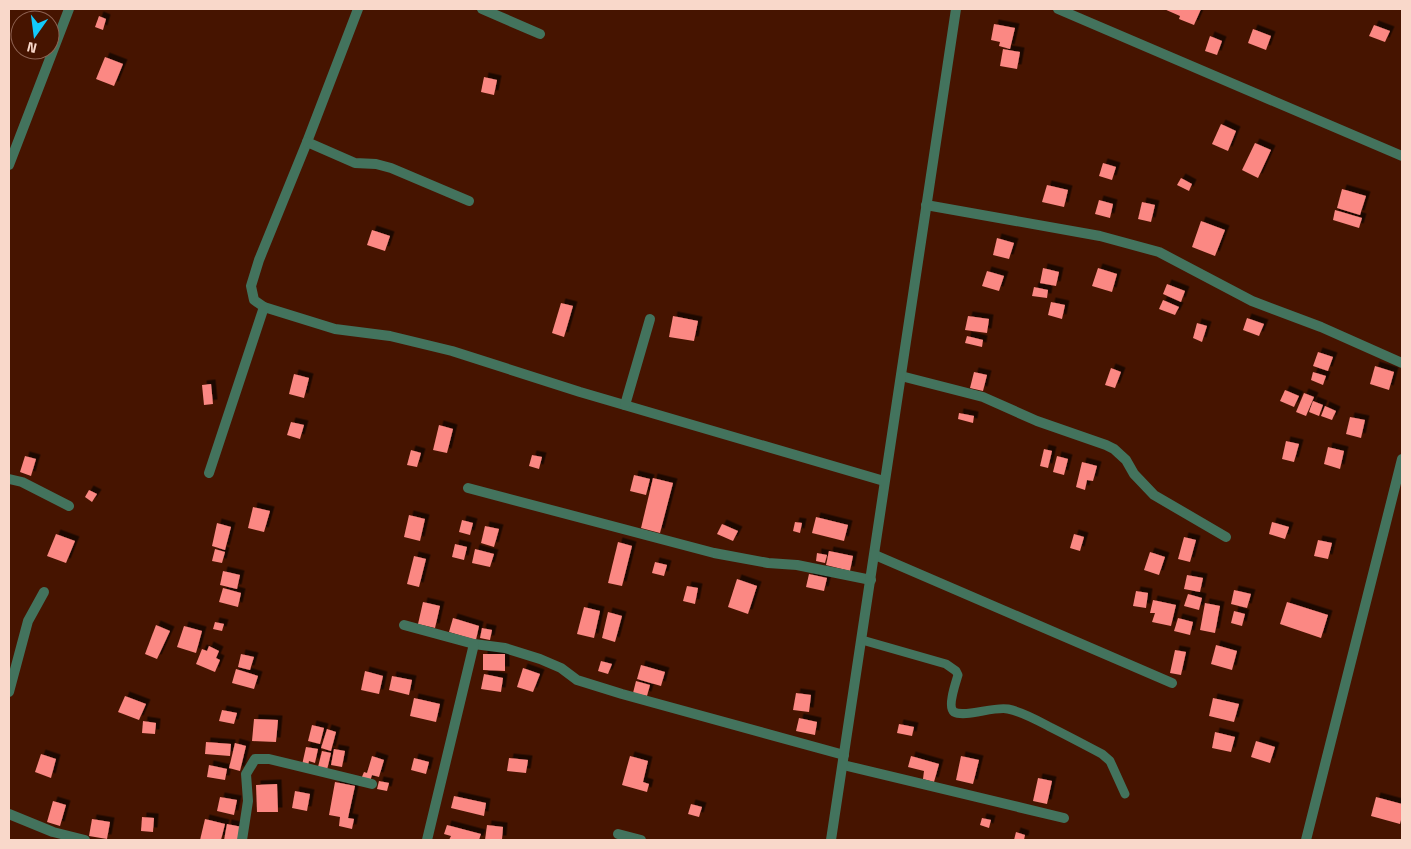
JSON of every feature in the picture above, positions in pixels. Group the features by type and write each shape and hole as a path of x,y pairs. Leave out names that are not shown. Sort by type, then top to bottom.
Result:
{"street":[{"path":"9,165 69,9"},
{"path":"358,9 308,142 259,260 251,286 254,300 264,307 334,329 390,336 452,351 625,405 884,481"},
{"path":"482,9 540,34"},
{"path":"831,840 956,9"},
{"path":"1058,9 1402,156"},
{"path":"308,142 355,163 376,164 391,168 469,201"},
{"path":"926,205 1100,236 1159,252 1252,301 1321,327 1402,363"},
{"path":"208,474 264,307"},
{"path":"625,405 650,319"},
{"path":"901,376 983,397 1037,421 1106,445 1114,449 1126,460 1134,474 1154,495 1226,537"},
{"path":"1306,840 1402,459"},
{"path":"9,479 22,482 70,506"},
{"path":"468,488 714,553 768,563 796,565 871,580"},
{"path":"875,555 1172,683"},
{"path":"9,692 28,620 44,592"},
{"path":"404,625 474,644 504,648 540,659 561,668 577,680 843,760 1064,818"},
{"path":"427,840 474,644"},
{"path":"242,840 248,801 246,774 255,759 269,759 372,784"},
{"path":"9,814 53,832 85,840"},
{"path":"618,834 641,840"}],"lane":[{"path":"862,640 946,664 956,671 958,675 952,701 954,712 965,713 1001,708 1008,709 1025,714 1102,754 1110,761 1124,794"}],"building":[{"path":"1164,9 1201,9 1194,25 1179,19 1180,16"},
{"path":"99,16 106,19 103,30 95,27"},
{"path":"994,24 1015,28 1010,49 999,46 1000,42 991,40"},
{"path":"1374,25 1390,31 1385,42 1369,36"},
{"path":"1253,29 1271,36 1266,50 1248,43"},
{"path":"1210,36 1222,41 1217,55 1205,51"},
{"path":"1003,49 1020,52 1017,69 1000,66"},
{"path":"105,57 123,64 114,86 96,79"},
{"path":"484,77 497,80 494,95 481,92"},
{"path":"1221,124 1236,131 1228,151 1212,144"},
{"path":"1255,143 1271,150 1258,178 1242,170"},
{"path":"1103,163 1116,167 1112,180 1099,176"},
{"path":"1181,178 1192,184 1189,191 1177,185"},
{"path":"1047,185 1068,190 1064,207 1042,202"},
{"path":"1342,189 1366,196 1360,215 1337,208"},
{"path":"1099,200 1113,204 1110,218 1095,214"},
{"path":"1142,202 1155,205 1151,222 1138,219"},
{"path":"1335,210 1362,218 1359,228 1333,220"},
{"path":"1201,221 1225,230 1215,256 1192,247"},
{"path":"372,230 390,236 385,251 367,245"},
{"path":"997,238 1014,243 1009,259 993,255"},
{"path":"1043,268 1059,272 1056,286 1040,283"},
{"path":"1098,268 1117,274 1112,292 1092,286"},
{"path":"987,271 1004,276 999,291 982,286"},
{"path":"1167,284 1185,291 1181,302 1163,294"},
{"path":"1034,287 1048,290 1047,298 1032,296"},
{"path":"1163,300 1179,307 1175,315 1159,309"},
{"path":"1051,302 1065,305 1062,319 1048,315"},
{"path":"561,303 573,306 564,337 552,333"},
{"path":"673,316 698,321 694,341 669,337"},
{"path":"968,316 989,319 987,333 965,330"},
{"path":"1247,318 1264,324 1259,336 1243,330"},
{"path":"1197,323 1207,326 1202,342 1193,338"},
{"path":"967,336 983,340 982,347 965,343"},
{"path":"1318,352 1333,357 1328,371 1313,366"},
{"path":"1375,366 1394,372 1389,390 1370,384"},
{"path":"1111,368 1121,372 1115,388 1105,385"},
{"path":"974,372 987,375 983,391 970,388"},
{"path":"1313,372 1326,376 1323,385 1311,380"},
{"path":"294,374 309,378 304,398 289,394"},
{"path":"211,384 213,404 204,405 202,385"},
{"path":"1285,390 1299,396 1294,407 1280,401"},
{"path":"1304,393 1314,397 1306,416 1296,412"},
{"path":"1313,401 1323,405 1319,416 1309,412"},
{"path":"1325,406 1336,411 1332,420 1321,416"},
{"path":"959,413 974,416 973,423 958,419"},
{"path":"1350,417 1365,420 1361,438 1346,434"},
{"path":"291,422 304,425 300,439 287,435"},
{"path":"439,425 453,429 447,453 433,450"},
{"path":"1286,441 1299,444 1294,462 1282,459"},
{"path":"1328,447 1344,451 1340,469 1324,464"},
{"path":"1044,449 1052,451 1048,468 1040,466"},
{"path":"411,450 421,453 417,467 407,465"},
{"path":"532,455 542,457 539,469 529,466"},
{"path":"25,456 36,459 31,476 20,472"},
{"path":"1057,456 1068,459 1064,475 1053,472"},
{"path":"1082,462 1097,466 1093,481 1087,480 1085,490 1076,487"},
{"path":"634,475 650,479 646,495 630,491"},
{"path":"653,478 673,483 660,533 641,528"},
{"path":"89,490 97,494 92,502 85,497"},
{"path":"253,507 270,511 264,532 248,528"},
{"path":"409,515 425,519 420,541 404,537"},
{"path":"816,517 848,525 844,541 812,533"},
{"path":"462,520 473,523 470,535 459,532"},
{"path":"795,522 802,523 800,533 793,531"},
{"path":"1272,522 1289,527 1285,539 1269,534"},
{"path":"217,523 231,527 225,550 212,546"},
{"path":"722,524 738,531 733,541 717,534"},
{"path":"485,526 499,529 494,547 481,543"},
{"path":"56,534 75,541 66,563 47,556"},
{"path":"1074,534 1084,537 1080,551 1070,548"},
{"path":"1184,537 1196,540 1190,562 1178,559"},
{"path":"1318,540 1332,543 1328,559 1314,556"},
{"path":"618,542 632,546 622,586 608,583"},
{"path":"455,544 467,547 464,560 452,557"},
{"path":"215,549 225,552 222,563 212,561"},
{"path":"475,549 494,554 490,567 472,563"},
{"path":"829,551 853,556 850,571 826,565"},
{"path":"1150,552 1165,557 1159,575 1144,570"},
{"path":"817,553 827,555 825,563 816,561"},
{"path":"414,556 426,559 419,587 407,584"},
{"path":"655,562 667,565 664,576 652,573"},
{"path":"223,571 240,575 237,589 220,585"},
{"path":"809,574 827,578 824,591 806,587"},
{"path":"1187,575 1203,578 1200,592 1184,589"},
{"path":"737,579 757,586 748,614 728,607"},
{"path":"687,586 698,588 695,604 683,601"},
{"path":"223,588 241,593 238,607 219,602"},
{"path":"1234,590 1251,594 1247,608 1231,604"},
{"path":"1136,591 1148,593 1146,608 1133,606"},
{"path":"1188,594 1202,598 1199,610 1184,606"},
{"path":"1153,600 1176,605 1171,626 1152,622 1155,613 1150,613"},
{"path":"423,602 440,606 435,628 418,624"},
{"path":"1287,602 1328,615 1321,638 1280,624"},
{"path":"1205,603 1220,606 1215,633 1200,630"},
{"path":"584,607 600,611 594,638 577,634"},
{"path":"1234,611 1245,614 1242,626 1231,623"},
{"path":"608,612 622,616 615,642 602,638"},
{"path":"453,618 479,626 476,640 449,632"},
{"path":"1178,618 1193,622 1190,635 1174,631"},
{"path":"215,622 224,624 222,631 213,629"},
{"path":"156,625 170,631 157,659 145,654"},
{"path":"184,626 202,631 196,653 177,647"},
{"path":"482,628 492,630 490,640 480,638"},
{"path":"1216,645 1237,651 1232,670 1211,664"},
{"path":"209,646 219,651 216,658 220,660 215,672 196,664 202,649 207,651"},
{"path":"1175,650 1186,652 1181,675 1170,673"},
{"path":"241,654 254,657 250,670 238,667"},
{"path":"483,654 505,654 505,671 483,670"},
{"path":"601,661 612,664 608,674 598,671"},
{"path":"641,665 665,672 661,686 637,679"},
{"path":"523,668 540,674 533,692 517,687"},
{"path":"236,669 258,676 254,689 232,683"},
{"path":"365,671 383,676 379,694 361,690"},
{"path":"484,674 503,678 501,692 481,689"},
{"path":"392,676 412,680 409,695 389,690"},
{"path":"636,681 650,685 647,696 633,693"},
{"path":"796,693 811,695 809,712 793,710"},
{"path":"125,696 146,704 139,720 118,712"},
{"path":"414,698 440,704 436,722 410,716"},
{"path":"1213,698 1239,704 1234,722 1209,716"},
{"path":"222,710 237,713 234,724 219,721"},
{"path":"799,718 817,722 815,735 796,731"},
{"path":"254,719 278,720 276,742 252,741"},
{"path":"143,721 156,723 155,734 142,733"},
{"path":"899,724 914,727 912,736 897,733"},
{"path":"312,725 324,728 320,744 308,741"},
{"path":"327,729 336,732 331,751 321,748"},
{"path":"1215,732 1235,737 1231,752 1212,748"},
{"path":"1256,741 1275,747 1270,763 1251,757"},
{"path":"206,742 231,744 230,756 205,754"},
{"path":"235,743 246,746 240,771 229,768"},
{"path":"306,747 318,749 315,763 309,761 308,766 302,765"},
{"path":"334,749 345,751 342,767 331,765"},
{"path":"322,751 331,753 327,770 318,767"},
{"path":"41,754 56,759 51,778 35,772"},
{"path":"372,756 384,760 379,777 372,775 370,782 361,779 364,772 367,773"},
{"path":"630,756 648,761 643,782 649,784 647,792 622,785"},
{"path":"911,756 939,764 934,782 923,779 924,771 908,767"},
{"path":"961,756 979,760 973,784 956,780"},
{"path":"414,758 429,762 426,774 411,770"},
{"path":"509,758 528,760 526,773 507,771"},
{"path":"209,765 227,769 225,780 207,777"},
{"path":"1038,778 1052,781 1047,804 1033,801"},
{"path":"379,781 389,783 387,791 377,789"},
{"path":"335,782 355,786 348,818 354,819 352,829 339,826 340,817 329,815"},
{"path":"277,784 278,812 257,812 256,785"},
{"path":"295,791 310,794 307,811 292,808"},
{"path":"454,796 486,803 484,816 451,808"},
{"path":"220,797 237,800 234,815 217,811"},
{"path":"1376,797 1402,804 1400,824 1371,816"},
{"path":"53,801 66,805 60,826 47,822"},
{"path":"691,804 702,807 699,817 688,814"},
{"path":"142,817 154,818 153,832 141,831"},
{"path":"982,818 991,820 989,828 980,825"},
{"path":"92,819 110,822 107,839 89,836"},
{"path":"205,819 225,824 221,840 200,840"},
{"path":"227,824 242,827 239,840 224,840"},
{"path":"447,825 481,834 479,840 449,840 451,836 444,834"},
{"path":"487,825 503,827 502,840 485,840"},
{"path":"1016,832 1025,835 1024,840 1014,840"}]}
